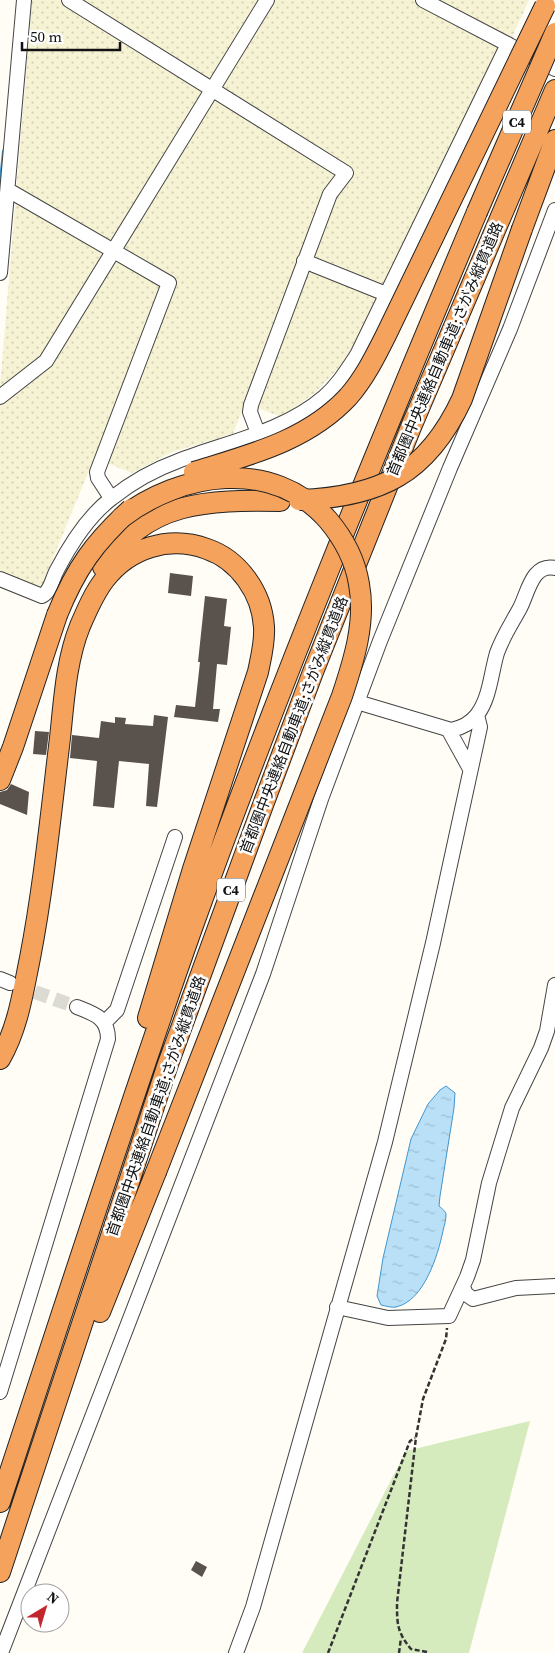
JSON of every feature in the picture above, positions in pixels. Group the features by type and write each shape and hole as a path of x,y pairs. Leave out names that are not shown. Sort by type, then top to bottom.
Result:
{"highway":[{"path":"0,780 57,615 83,561 101,538 152,492 175,480 293,438 323,419 349,396 368,369 548,0"},
{"name":"首都圏中央連絡自動車道;さがみ縦貫道路","path":"0,1502 105,1182 192,929 286,680 391,417 555,32"},
{"name":"首都圏中央連絡自動車道;さがみ縦貫道路","path":"0,1572 168,1064 216,929 331,626 411,427 555,90"},
{"path":"0,1060 7,1027 25,982 35,933 69,666 91,593 110,557 126,539 145,524 169,512 197,504 226,500 280,501 337,497 383,485 418,463 438,441 451,422 462,399 555,140"},
{"path":"7,1553 342,696 361,620 359,585 352,559 342,538 311,504 298,495 269,482 224,478 184,485 144,502 121,518"},
{"path":"80,628 98,589 113,569 141,550 173,543 193,544 208,549 232,563 251,585 258,599 264,626 262,656 258,672 192,869 154,997 105,1182"}],"street":[{"path":"0,273 24,0"},
{"path":"69,0 346,172 330,194 251,405 250,412 258,434"},
{"path":"0,397 46,361 267,0"},
{"path":"423,0 555,69"},
{"path":"0,579 42,596 47,593 69,549 88,522 111,498 157,470 177,461 258,434 292,419 324,398 340,381 357,355 508,44"},
{"path":"8,190 169,283 97,472 98,478 111,498"},
{"path":"1,1653 263,974 321,799 357,702 450,468 510,329 555,210"},
{"path":"304,261 386,294"},
{"path":"357,702 448,729 462,728 477,715 485,700 497,652 508,627 520,608 532,578 541,570 555,568"},
{"path":"236,1653 253,1607 385,1142 433,943 480,727 477,715"},
{"path":"448,729 470,767"},
{"path":"104,1023 117,1010 175,837"},
{"path":"337,1307 388,1318 448,1316 463,1287 473,1260 489,1183 512,1108 548,1031 555,986"},
{"path":"0,1392 6,1352 108,1039 108,1029 101,1018 78,1007"},
{"path":"463,1287 466,1294 473,1299 516,1288 555,1286"}],"path":[{"path":"427,1652 411,1649 401,1638 397,1626 397,1603 416,1437 423,1399 446,1339 448,1316"},
{"path":"328,1653 410,1441 416,1437"},
{"path":"399,1653 401,1638"}],"shaded area":[{"path":"32,0 529,0 512,37 505,34 378,300 361,333 340,366 316,392 281,417 245,403 233,434 172,452 132,473 94,458 41,588 0,573 0,387"}],"green space":[{"path":"530,1421 469,1653 302,1653 406,1451"}],"water":[{"path":"446,1086 455,1093 439,1206 445,1212 446,1217 441,1241 428,1276 414,1296 406,1303 396,1307 381,1305 377,1296 383,1258 411,1139 428,1104"}],"building":[{"path":"170,573 193,576 191,596 168,593"},
{"path":"205,596 227,599 224,626 231,627 227,665 217,664 213,709 220,709 218,722 174,717 176,705 195,707"},
{"path":"154,715 168,717 157,807 146,806 149,764 119,761 114,808 93,806 97,761 70,758 72,735 99,738 101,721 115,723 115,717 126,718 125,724 153,726"},
{"path":"35,731 49,732 46,755 33,754"},
{"path":"11,784 29,792 27,815 0,804 0,792 7,790"},
{"path":"196,1561 207,1567 202,1577 191,1570"}],"waterway":[{"path":"0,189 4,151"}],"tunnel":[{"path":"15,985 77,1007"}]}
